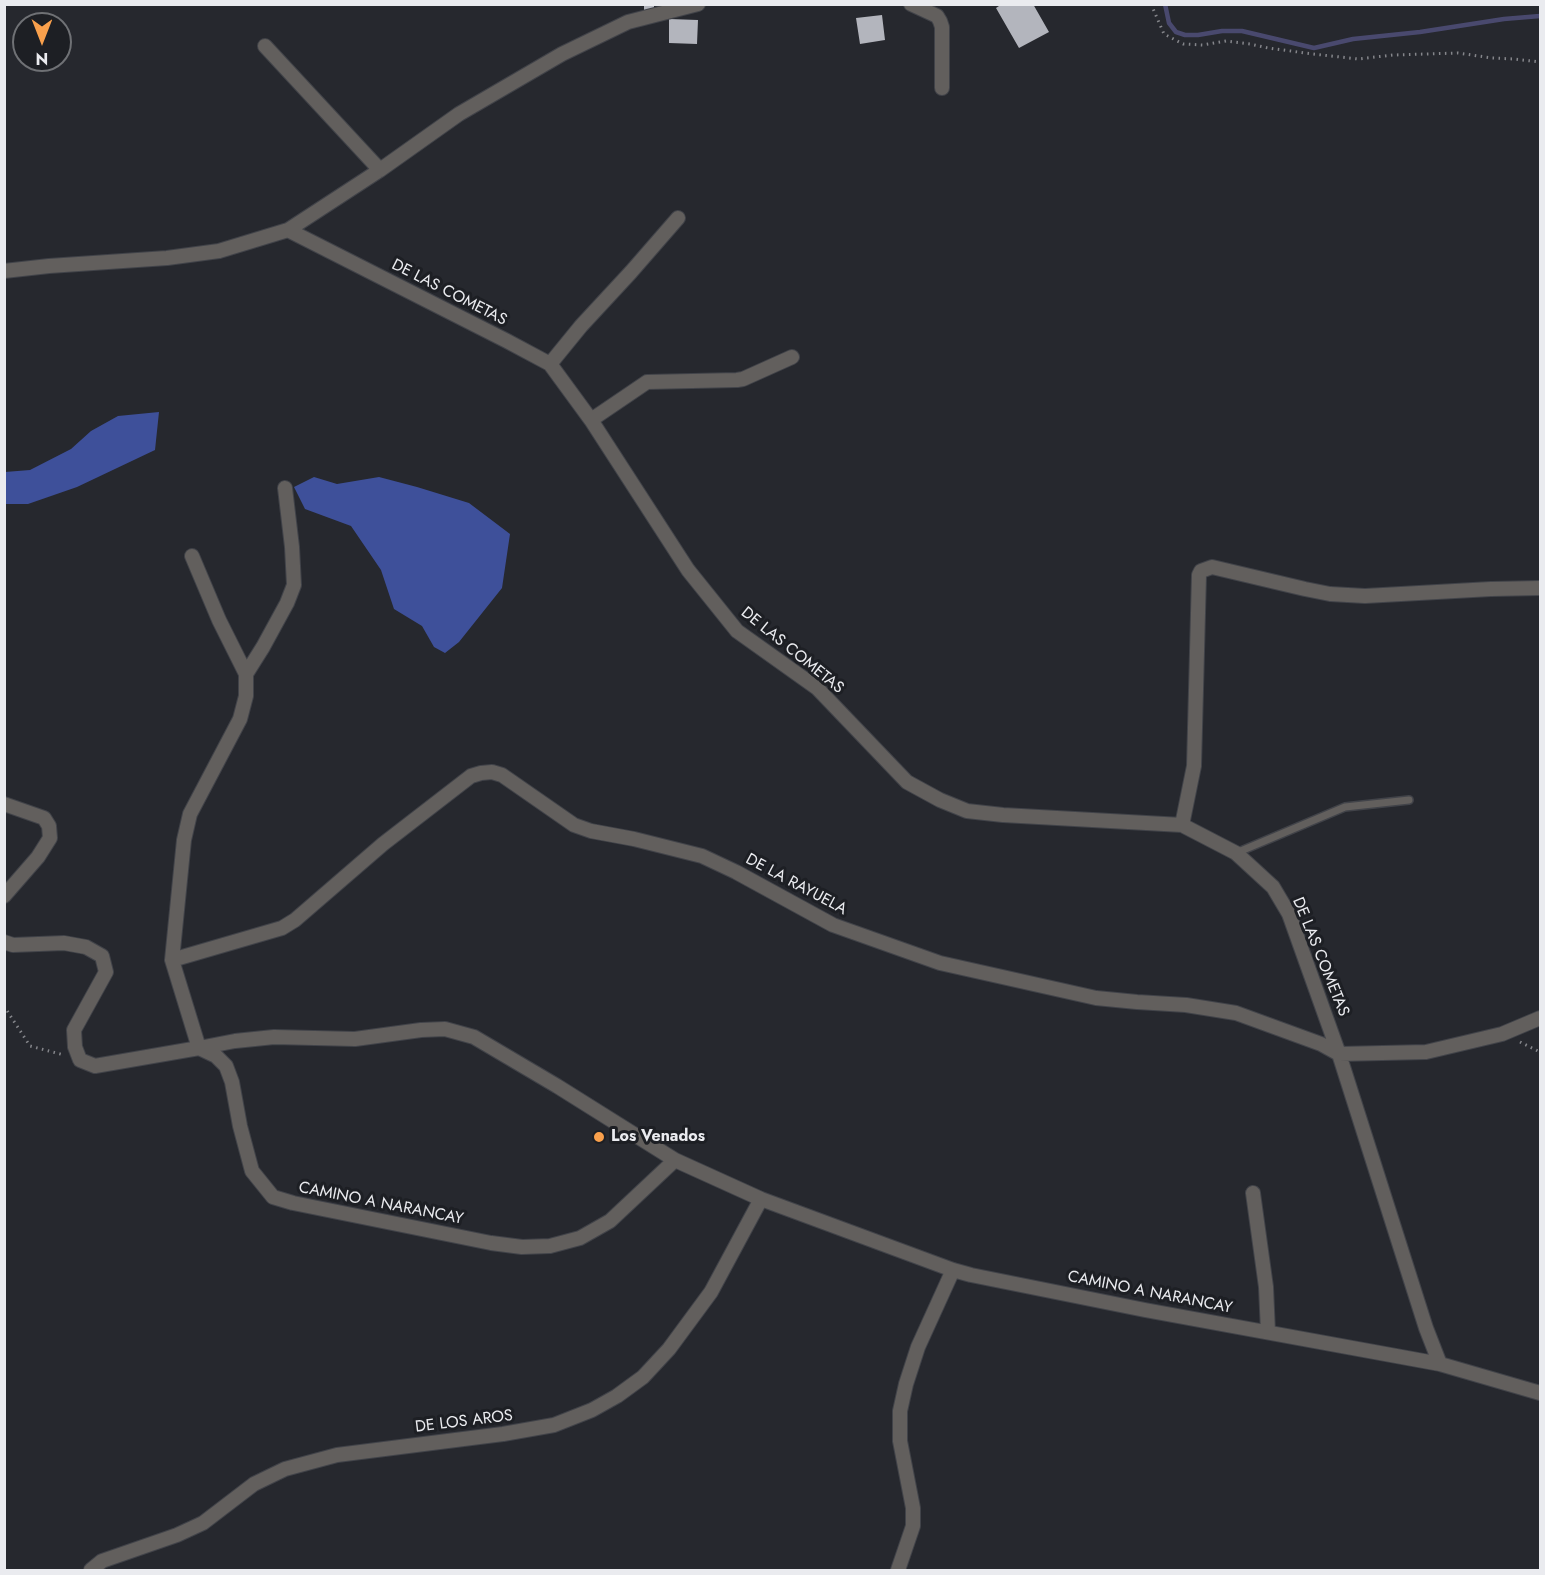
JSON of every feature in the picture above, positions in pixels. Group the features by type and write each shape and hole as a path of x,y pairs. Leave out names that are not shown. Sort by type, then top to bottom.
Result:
{"street":[{"path":"4,271 167,258 219,251 288,230 380,170 459,114 562,54 628,22 698,4"},
{"path":"911,4 937,16 940,21 942,27 942,88"},
{"path":"265,46 380,170"},
{"path":"550,364 678,218"},
{"name":"DE LAS COMETAS","path":"288,230 550,364 591,420 688,570 737,631 817,688 908,782 940,800 967,811 1182,825 1236,854 1273,887 1289,914 1340,1054 1426,1328 1440,1364"},
{"path":"591,420 647,382 743,379 792,357"},
{"path":"246,674 263,647 294,585 285,488"},
{"path":"4,942 14,945 64,943 86,947 102,956 106,972 74,1030 75,1047 80,1060 95,1066 199,1048 172,960 184,840 190,814 240,719 246,696 246,674 219,620 192,556"},
{"path":"1182,825 1194,766 1198,575 1201,571 1212,567 1313,591 1365,596 1540,588"},
{"name":"DE LA RAYUELA","path":"172,960 282,928 383,844 471,776 492,772 501,775 574,825 591,831 702,856 833,925 939,963 1096,998 1186,1005 1236,1012 1321,1044 1340,1054 1426,1052 1502,1034 1540,1018"},
{"path":"4,804 45,818 49,826 50,838 38,857 4,896"},
{"name":"CAMINO A NARANCAY","path":"199,1048 274,1037 355,1039 446,1029 474,1037 675,1160 761,1199 953,1270 1133,1307 1440,1364 1540,1393"},
{"name":"CAMINO A NARANCAY","path":"199,1048 216,1056 226,1066 232,1082 240,1126 252,1171 273,1197 293,1203 491,1243 522,1247 550,1246 580,1238 610,1221 675,1160"},
{"path":"1253,1192 1266,1287 1268,1332"},
{"name":"DE LOS AROS","path":"91,1570 102,1561 177,1535 203,1523 254,1484 285,1469 337,1455 503,1434 554,1425 592,1410 617,1396 643,1377 669,1349 711,1292 761,1199"},
{"path":"898,1570 913,1526 913,1508 900,1441 900,1411 918,1347 953,1270"}],"lane":[{"path":"1236,854 1345,807 1409,800"}],"path":[{"path":"1152,4 1164,34 1183,44 1203,45 1226,41 1358,59 1404,54 1458,53 1540,62"},
{"path":"4,1006 30,1046 80,1060"}],"shaded area":[{"path":"159,412 155,450 77,487 28,504 5,504 5,472 30,470 71,449 91,431 118,416"},
{"path":"314,477 337,484 379,477 417,487 469,503 510,534 502,588 459,642 445,653 434,647 422,626 394,609 381,570 351,526 305,509 294,487"}],"building":[{"path":"644,4 654,4 654,11 644,12"},
{"path":"1002,4 1033,4 1049,32 1019,48 996,8"},
{"path":"882,15 885,40 860,44 856,18"},
{"path":"669,19 698,20 697,44 669,43"}],"waterway":[{"path":"1165,4 1169,23 1176,32 1185,35 1242,31 1314,48 1353,39 1540,16"}],"place":[{"name":"Los Venados","path":"599,1137"}]}
